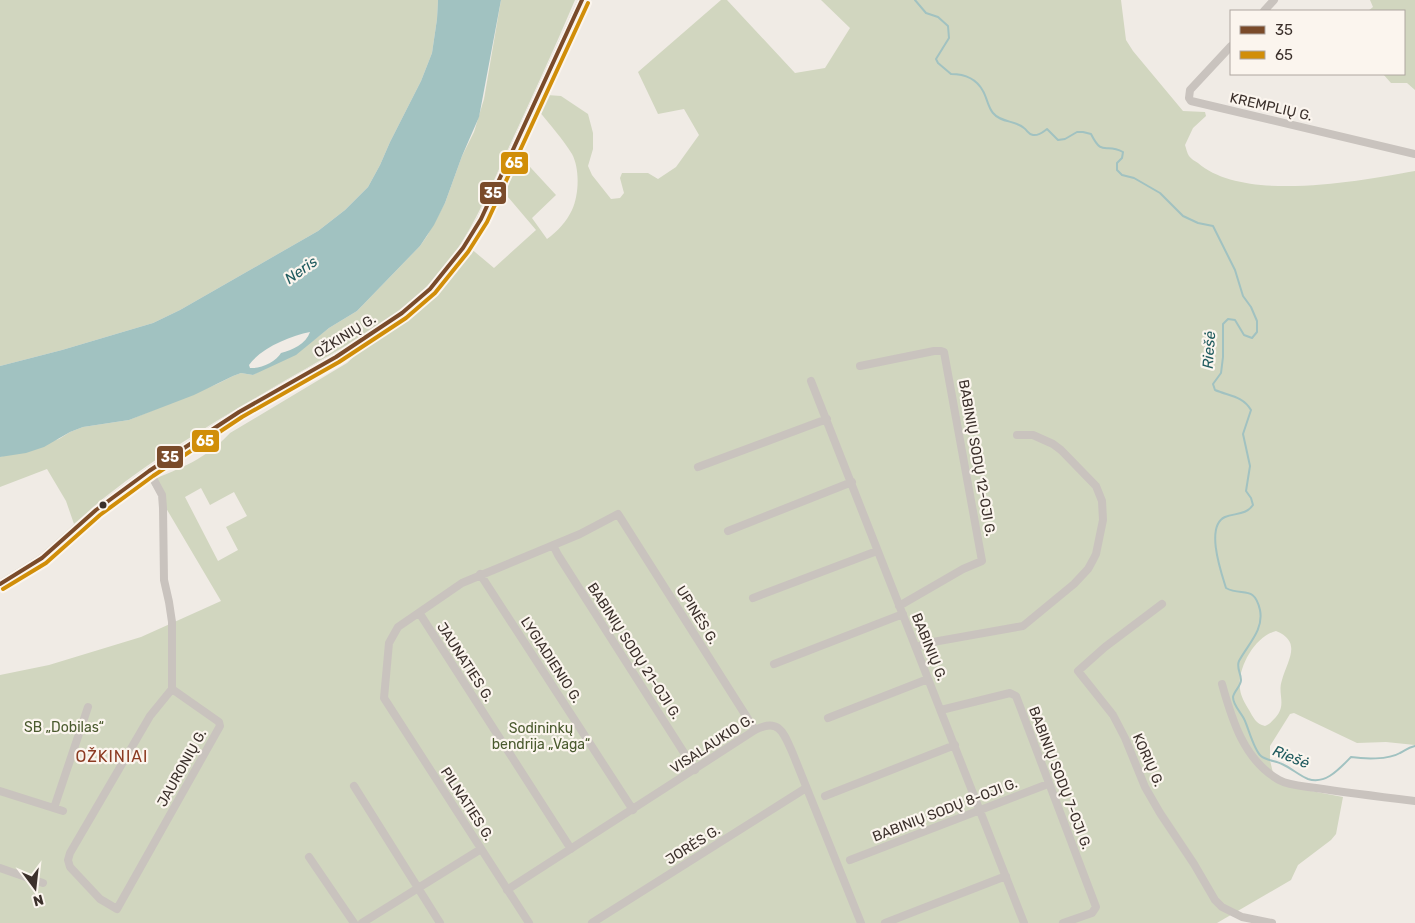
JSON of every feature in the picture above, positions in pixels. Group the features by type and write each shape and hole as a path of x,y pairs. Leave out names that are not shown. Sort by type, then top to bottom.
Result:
{"street":[{"name":"OŽKINIŲ G.","path":"0,584 42,558 96,510 149,471 239,412 343,352 402,313 430,289 463,248 481,219 582,0"},
{"path":"1265,10 1274,0"},
{"name":"KREMPLIŲ G.","path":"1230,47 1190,90 1188,98 1415,154"},
{"name":"BABINIŲ SODŲ 12-OJI G.","path":"860,366 934,351 941,350 944,352 982,561 963,569 900,606"},
{"name":"BABINIŲ G.","path":"811,380 1024,923"},
{"path":"698,467 826,419"},
{"path":"916,647 933,642 1023,626 1074,584 1088,568 1096,554 1103,520 1102,500 1096,486 1053,444 1033,436 1017,435"},
{"path":"149,471 162,495 164,580 172,622 172,689"},
{"path":"728,531 852,482"},
{"name":"UPINĖS G.","path":"553,545 580,534 618,514 755,730"},
{"path":"420,614 448,592 480,574 553,545"},
{"name":"BABINIŲ SODŲ 21-OJI G.","path":"553,545 695,770"},
{"path":"753,598 877,551"},
{"name":"LYGIADIENIO G.","path":"480,574 633,810"},
{"name":"KORIŲ G.","path":"1162,604 1105,647 1078,671 1113,716 1145,787 1215,900 1222,907 1242,917 1272,923"},
{"name":"PILNATIES G.","path":"420,614 398,628 389,643 384,698 529,923"},
{"name":"JAUNATIES G.","path":"420,614 571,849"},
{"path":"774,664 903,614"},
{"path":"828,718 928,679"},
{"path":"1222,684 1233,721 1242,741 1255,759 1278,779 1286,783 1415,801"},
{"name":"JAURONIŲ G.","path":"172,689 219,722 220,726 117,909 100,899 70,867 68,860 70,853 150,716 172,689"},
{"name":"BABINIŲ SODŲ 7-OJI G.","path":"941,710 1010,693 1016,696 1096,907 1092,913 1063,923"},
{"path":"54,808 88,707"},
{"name":"VISALAUKIO G.","path":"507,890 755,730 771,724 781,730 793,754 861,923"},
{"path":"825,796 955,745"},
{"name":"BABINIŲ SODŲ 8-OJI G.","path":"850,860 1048,784"},
{"path":"354,786 440,923"},
{"name":"JORĖS G.","path":"592,923 806,788"},
{"path":"0,791 63,811"},
{"path":"362,923 481,849"},
{"path":"308,857 354,923"},
{"path":"0,868 43,883"},
{"path":"885,923 1006,876"}],"green space":[{"path":"0,0 438,0 432,53 421,81 368,187 345,210 318,231 180,310 153,323 0,366"},
{"path":"501,0 575,0 479,212 452,257 424,290 384,322 362,336 169,451 128,479 74,524 66,501 47,469 0,487 0,457 59,439 83,427 129,420 241,373 253,375 315,339 357,311 420,246 445,203 462,156 474,132 484,99"},
{"path":"721,0 727,0 795,73 825,68 850,28 821,0 1121,0 1126,40 1133,51 1183,111 1205,112 1206,116 1193,128 1185,145 1191,158 1218,175 1243,183 1272,186 1303,186 1364,180 1415,171 1415,745 1386,742 1357,743 1294,713 1290,714 1270,746 1270,760 1273,773 1285,786 1343,797 1336,834 1298,865 1291,880 1217,923 0,923 0,675 49,665 141,637 221,601 150,481 183,467 202,456 230,433 347,363 376,336 429,296 469,247 494,268 536,230 502,190 519,155 556,195 532,218 547,239 558,230 572,210 577,190 577,174 572,154 561,137 539,111 547,95 561,96 588,114 593,133 593,149 588,166 592,175 611,199 620,198 624,193 620,178 622,173 648,173 658,179 676,167 699,135 684,109 658,114 638,72","holes":["201,488 210,505 234,492 247,516 226,527 238,550 218,561 185,497","1276,631 1284,635 1289,641 1291,652 1280,690 1281,708 1276,717 1265,726 1255,720 1242,697 1241,672 1255,646 1261,639"]},
{"path":"1370,0 1415,0 1415,90 1407,83 1391,83 1384,75 1405,75 1405,10 1369,10 1373,7"}],"water":[{"name":"Neris","path":"438,0 501,0 479,117 445,203 434,225 420,246 357,311 329,328 296,355 253,375 241,373 194,395 129,420 83,427 44,447 26,453 0,457 0,366 153,323 180,310 318,231 345,210 368,187 421,81 432,53","holes":["310,332 298,346 281,353 272,362 250,368 249,365 254,359 268,348 294,336"]}],"waterway":[{"name":"Riešė","path":"915,0 926,13 938,17 948,26 949,38 936,59 938,63 951,74 965,76 977,83 983,91 991,111 996,116 1020,125 1033,135 1047,129 1058,140 1065,139 1077,132 1091,134 1102,148 1112,148 1123,152 1122,158 1117,163 1117,170 1122,175 1134,178 1160,193 1183,216 1198,223 1213,226 1235,270 1243,296 1251,307 1257,321 1257,332 1252,338 1244,335 1235,320 1228,319 1223,324 1221,373 1213,384 1215,390 1240,399 1251,410 1243,434 1250,466 1246,491 1253,505 1247,511 1225,517 1219,522 1215,539 1218,561 1226,588 1251,594 1260,610 1260,624 1239,661 1241,682 1233,697 1234,703 1244,718 1258,753 1265,759 1282,764 1305,778 1321,780 1327,778 1351,757 1389,757 1415,746"}],"transit line":[{"name":"35","path":"0,584 42,558 96,510 149,471 239,412 336,357 402,313 430,289 463,248 481,219 582,0"},
{"name":"65","path":"3,589 46,563 100,515 153,476 242,417 339,362 406,318 435,293 468,252 487,222 588,3"}],"district":[{"name":"OŽKINIAI","path":"112,756"}],"park label":[{"name":"SB „Dobilas“","path":"64,727"},
{"name":"Sodininkų bendrija „Vaga“","path":"541,736"}]}
